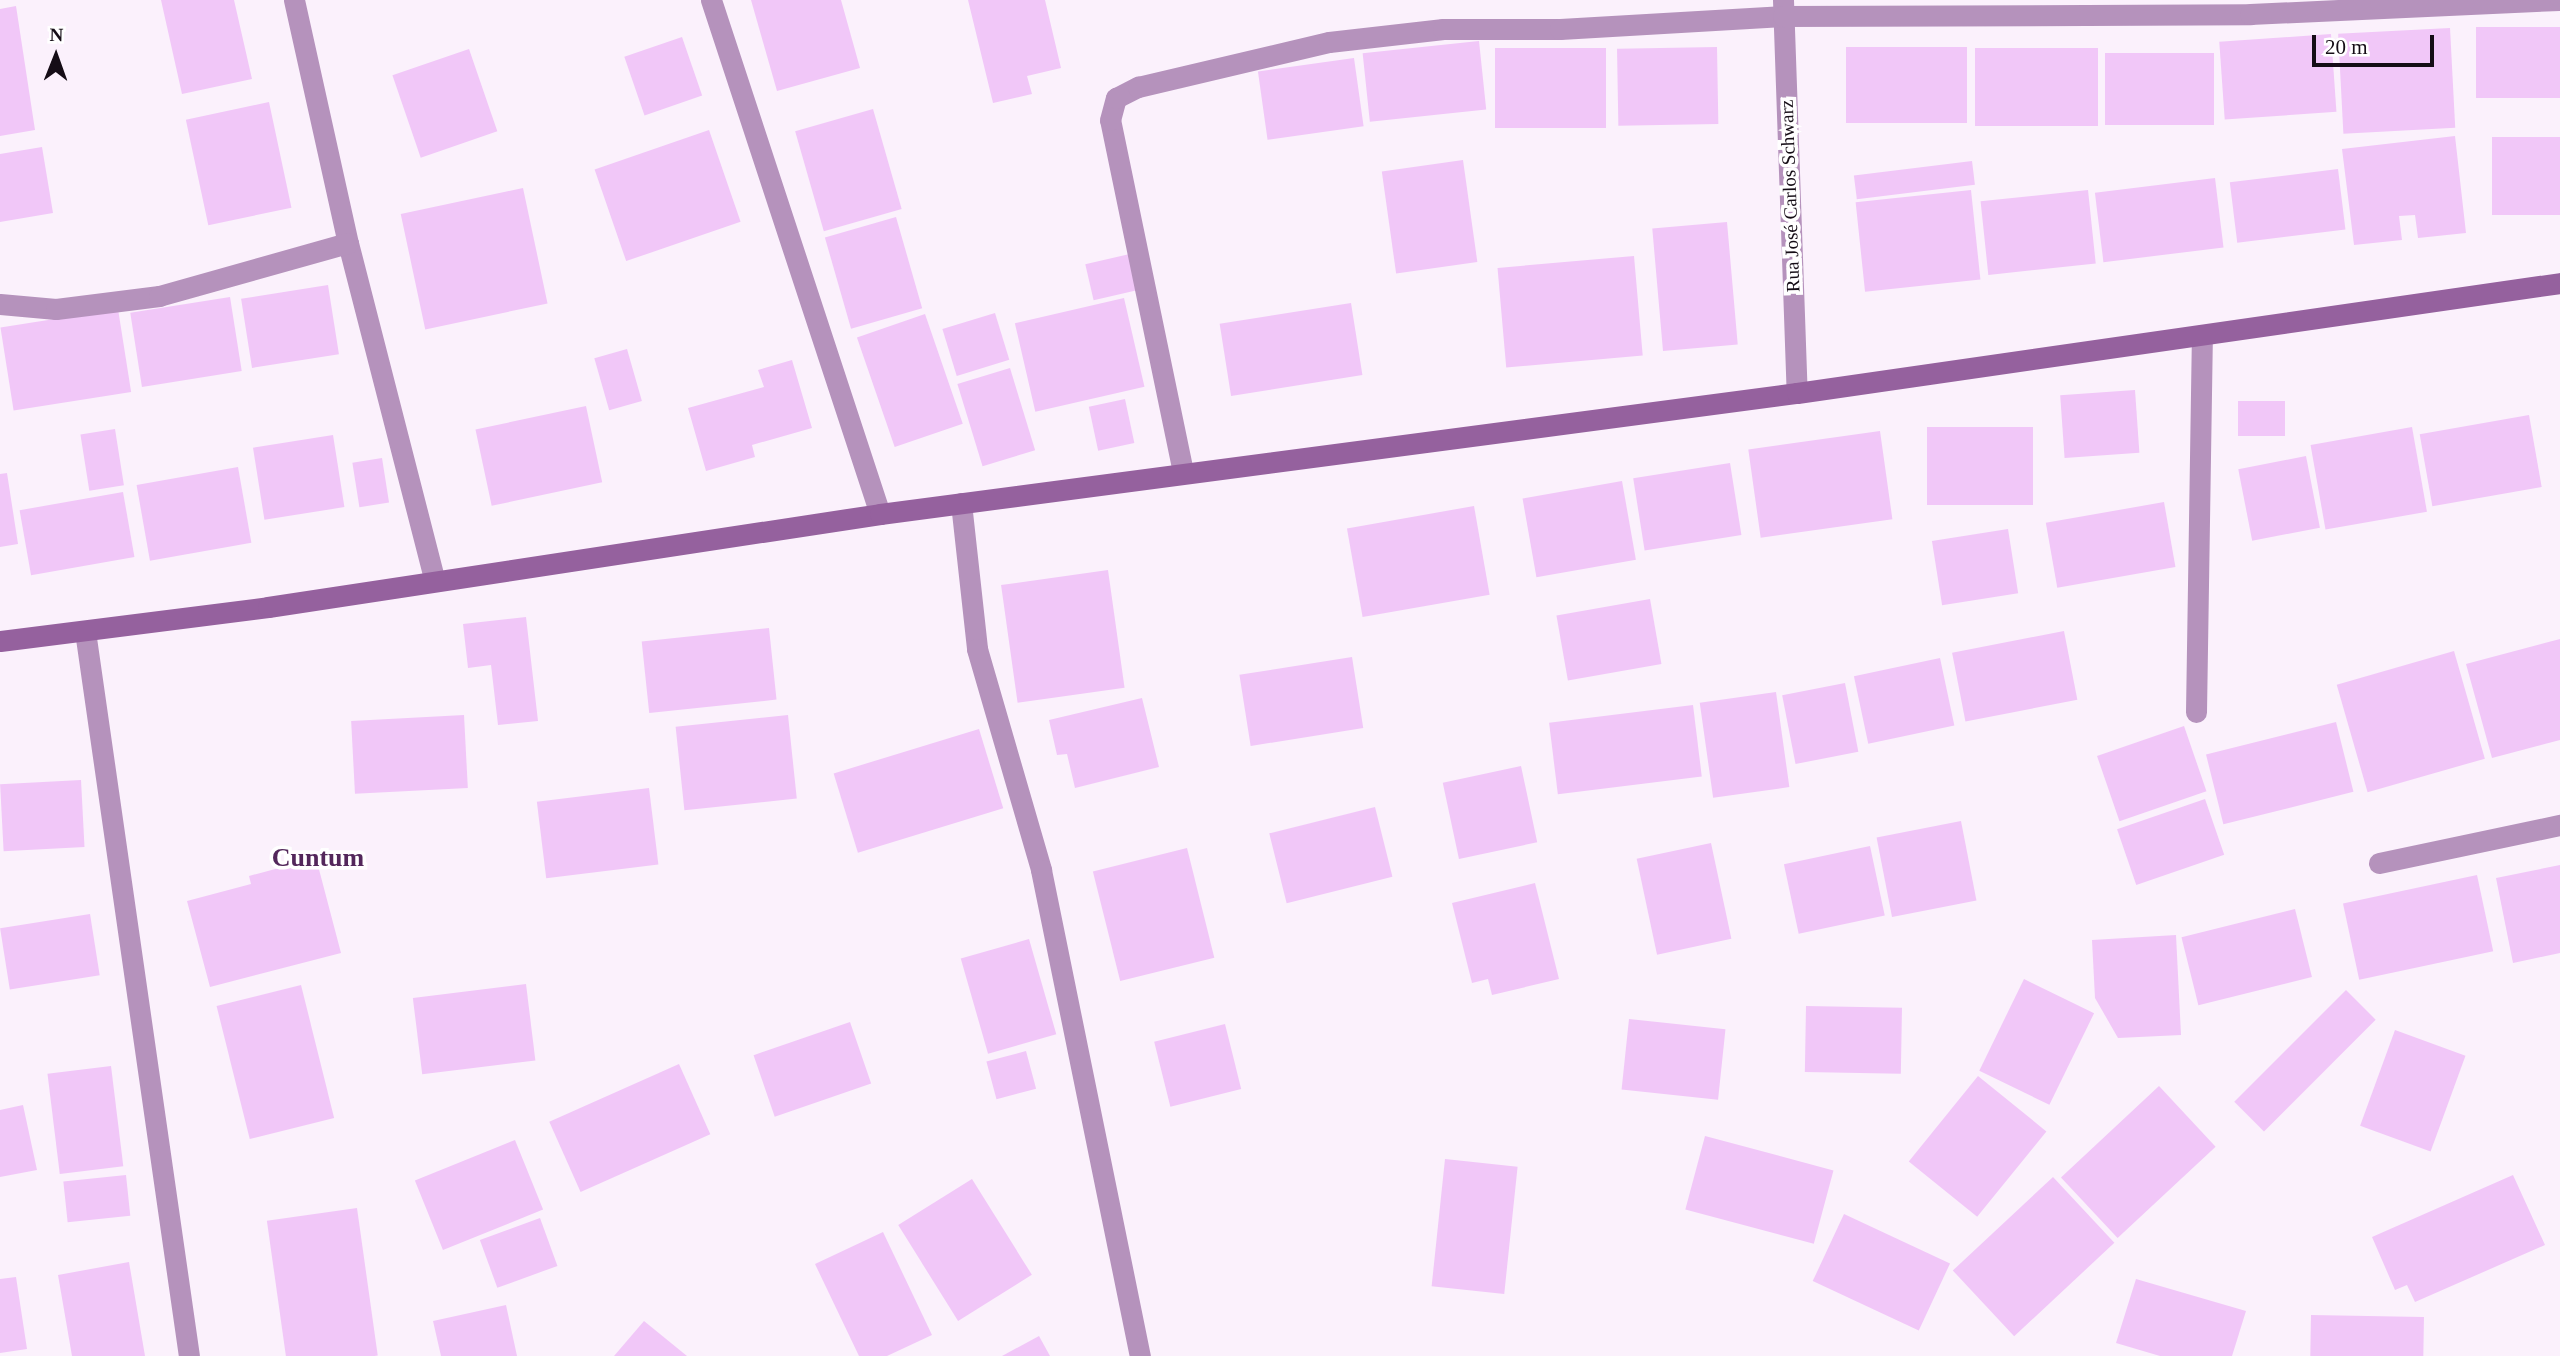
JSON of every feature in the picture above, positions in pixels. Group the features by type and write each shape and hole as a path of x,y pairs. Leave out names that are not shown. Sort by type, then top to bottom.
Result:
{"main road":[{"path":"0,641 435,581 880,514 1797,393 2560,283"}],"street":[{"path":"294,0 348,243 435,581"},
{"path":"711,0 880,514"},
{"path":"1183,472 1110,121 1116,98 1149,84 1329,42 1443,29 1560,29 1783,8 2250,14 2559,0"},
{"name":"Rua José Carlos Schwarz","path":"1783,8 1797,393"},
{"path":"0,304 56,309 159,296 348,243"},
{"path":"2196,712 2202,335"},
{"path":"961,503 977,649 1041,870 1140,1356"},
{"path":"85,631 189,1356"},
{"path":"2379,863 2560,825"}],"building":[{"path":"161,0 234,0 252,79 182,94"},
{"path":"751,0 841,0 860,68 777,91"},
{"path":"968,0 1045,0 1061,68 1027,76 1032,94 993,103"},
{"path":"16,6 35,130 0,136 0,9"},
{"path":"2476,27 2560,27 2560,98 2476,98"},
{"path":"2450,28 2455,128 2343,134 2338,34"},
{"path":"2331,34 2336,112 2225,120 2219,42"},
{"path":"682,37 702,96 645,115 624,57"},
{"path":"1479,41 1486,110 1370,122 1363,53"},
{"path":"1717,47 1718,124 1618,126 1617,49"},
{"path":"1846,47 1967,47 1967,123 1846,123"},
{"path":"1495,48 1606,48 1606,128 1495,128"},
{"path":"1975,48 2098,48 2098,126 1975,126"},
{"path":"469,49 497,131 421,158 392,75"},
{"path":"2105,53 2214,53 2214,125 2105,125"},
{"path":"1354,58 1364,126 1268,140 1258,71"},
{"path":"269,102 291,208 208,225 186,120"},
{"path":"873,109 902,209 824,231 795,131"},
{"path":"709,130 741,222 626,261 595,169"},
{"path":"2455,136 2466,233 2418,238 2415,215 2399,216 2402,240 2354,245 2342,149"},
{"path":"2492,137 2560,137 2560,215 2492,215"},
{"path":"42,147 53,213 0,222 0,154"},
{"path":"1463,160 1477,262 1396,273 1382,171"},
{"path":"1972,161 1975,185 1857,199 1854,176"},
{"path":"2338,169 2345,230 2237,243 2230,182"},
{"path":"2215,178 2224,247 2103,262 2095,193"},
{"path":"523,188 548,303 425,329 401,214"},
{"path":"1971,190 1980,280 1865,292 1856,202"},
{"path":"2088,190 2096,264 1988,275 1981,201"},
{"path":"896,217 922,308 851,329 825,237"},
{"path":"1727,222 1738,345 1663,351 1652,229"},
{"path":"1134,253 1142,289 1094,300 1085,264"},
{"path":"1634,256 1643,356 1506,368 1498,268"},
{"path":"328,285 339,354 252,368 241,299"},
{"path":"230,297 242,371 142,387 130,313"},
{"path":"1124,298 1144,387 1035,412 1015,323"},
{"path":"1351,303 1362,375 1231,396 1220,324"},
{"path":"118,309 131,392 14,411 0,328"},
{"path":"995,313 1009,360 957,376 942,329"},
{"path":"925,314 963,424 895,447 857,337"},
{"path":"627,349 642,401 609,410 594,358"},
{"path":"792,360 812,428 752,445 755,457 706,471 688,408 764,387 758,370"},
{"path":"1010,368 1035,450 983,466 957,384"},
{"path":"2135,390 2139,453 2065,458 2060,395"},
{"path":"1125,399 1134,443 1098,451 1089,407"},
{"path":"2238,401 2285,401 2285,436 2238,436"},
{"path":"586,406 602,482 492,506 475,429"},
{"path":"2529,415 2542,487 2432,506 2420,434"},
{"path":"1927,427 2033,427 2033,505 1927,505"},
{"path":"2412,427 2427,512 2325,530 2311,445"},
{"path":"115,429 124,485 89,491 80,434"},
{"path":"1880,431 1892,519 1761,538 1748,450"},
{"path":"333,435 344,507 264,520 253,448"},
{"path":"2306,456 2320,528 2252,541 2238,469"},
{"path":"382,458 389,502 359,507 352,463"},
{"path":"1730,463 1741,535 1645,550 1633,478"},
{"path":"238,467 251,543 150,561 137,485"},
{"path":"7,473 18,544 0,547 0,474"},
{"path":"1622,481 1636,560 1536,577 1523,499"},
{"path":"123,492 134,557 31,575 20,510"},
{"path":"2164,502 2175,567 2057,588 2046,523"},
{"path":"1474,506 1490,595 1363,617 1347,528"},
{"path":"2008,529 2018,593 1942,605 1932,541"},
{"path":"1108,570 1125,688 1018,703 1001,585"},
{"path":"1650,599 1661,664 1568,680 1556,615"},
{"path":"526,617 538,721 498,725 491,665 468,668 463,624"},
{"path":"769,628 777,700 649,713 642,641"},
{"path":"2064,631 2077,700 1965,721 1952,653"},
{"path":"2560,639 2560,740 2492,758 2466,664"},
{"path":"2454,651 2485,759 2368,792 2337,685"},
{"path":"1352,657 1363,728 1251,746 1239,675"},
{"path":"1940,658 1954,725 1868,744 1854,676"},
{"path":"1845,683 1858,752 1796,764 1782,695"},
{"path":"1776,692 1789,787 1713,798 1700,703"},
{"path":"1142,698 1159,767 1075,788 1067,754 1057,755 1049,720"},
{"path":"1693,705 1702,776 1558,794 1549,723"},
{"path":"464,715 468,788 355,794 351,721"},
{"path":"788,715 797,799 684,810 676,727"},
{"path":"2336,722 2353,792 2223,824 2206,754"},
{"path":"2184,726 2206,791 2119,821 2097,756"},
{"path":"979,729 1003,808 858,853 834,773"},
{"path":"1521,766 1537,842 1459,859 1443,783"},
{"path":"81,780 85,847 4,851 0,784"},
{"path":"649,788 658,864 546,878 537,802"},
{"path":"2205,799 2224,855 2136,885 2117,829"},
{"path":"1375,807 1392,877 1287,903 1269,833"},
{"path":"1961,821 1976,901 1892,917 1877,837"},
{"path":"1711,843 1731,939 1657,955 1637,859"},
{"path":"1870,846 1885,915 1799,934 1784,864"},
{"path":"1187,848 1214,958 1120,981 1093,871"},
{"path":"316,858 341,953 210,987 187,901 251,884 249,876"},
{"path":"2560,865 2560,953 2513,963 2496,878"},
{"path":"2477,875 2493,951 2359,980 2343,903"},
{"path":"1535,883 1559,979 1492,995 1488,979 1472,983 1452,903"},
{"path":"2295,909 2312,977 2198,1005 2181,937"},
{"path":"90,914 100,975 10,989 0,928"},
{"path":"2176,935 2181,1035 2118,1038 2095,998 2092,940"},
{"path":"1029,939 1056,1034 988,1054 961,959"},
{"path":"2024,979 2094,1013 2049,1105 1979,1071"},
{"path":"526,984 535,1060 422,1074 413,998"},
{"path":"301,985 334,1118 250,1139 217,1006"},
{"path":"2346,990 2376,1020 2264,1131 2234,1102"},
{"path":"1806,1006 1902,1008 1901,1074 1805,1072"},
{"path":"1629,1019 1725,1029 1718,1100 1622,1090"},
{"path":"850,1022 871,1083 775,1117 754,1055"},
{"path":"1225,1024 1241,1089 1170,1107 1154,1042"},
{"path":"2395,1030 2465,1056 2431,1152 2360,1126"},
{"path":"1026,1051 1036,1089 996,1099 986,1062"},
{"path":"679,1064 710,1134 581,1192 549,1122"},
{"path":"111,1066 123,1166 60,1174 47,1074"},
{"path":"1978,1076 2046,1131 1977,1217 1909,1161"},
{"path":"2159,1086 2216,1147 2118,1238 2061,1177"},
{"path":"23,1105 37,1170 0,1177 0,1110"},
{"path":"1705,1136 1833,1170 1814,1244 1685,1209"},
{"path":"515,1140 543,1210 443,1250 415,1180"},
{"path":"1445,1159 1518,1167 1504,1294 1432,1286"},
{"path":"126,1175 130,1216 68,1222 63,1182"},
{"path":"2513,1175 2545,1245 2415,1302 2407,1285 2395,1290 2372,1237"},
{"path":"2053,1177 2114,1243 2014,1336 1953,1270"},
{"path":"972,1179 1032,1275 958,1321 898,1225"},
{"path":"357,1208 378,1356 286,1356 267,1221"},
{"path":"1844,1214 1950,1263 1919,1331 1813,1281"},
{"path":"540,1218 557,1266 497,1288 480,1240"},
{"path":"883,1232 932,1335 887,1356 859,1356 815,1264"},
{"path":"129,1262 145,1356 72,1356 58,1275"},
{"path":"16,1277 27,1349 0,1353 0,1279"},
{"path":"2136,1279 2246,1311 2232,1356 2160,1356 2116,1343"},
{"path":"506,1305 517,1356 441,1356 433,1321"},
{"path":"2311,1315 2424,1317 2423,1356 2310,1356"},
{"path":"644,1321 687,1356 614,1356"},
{"path":"1039,1336 1050,1356 1002,1356"}],"district":[{"name":"Cuntum","path":"318,858"}]}
